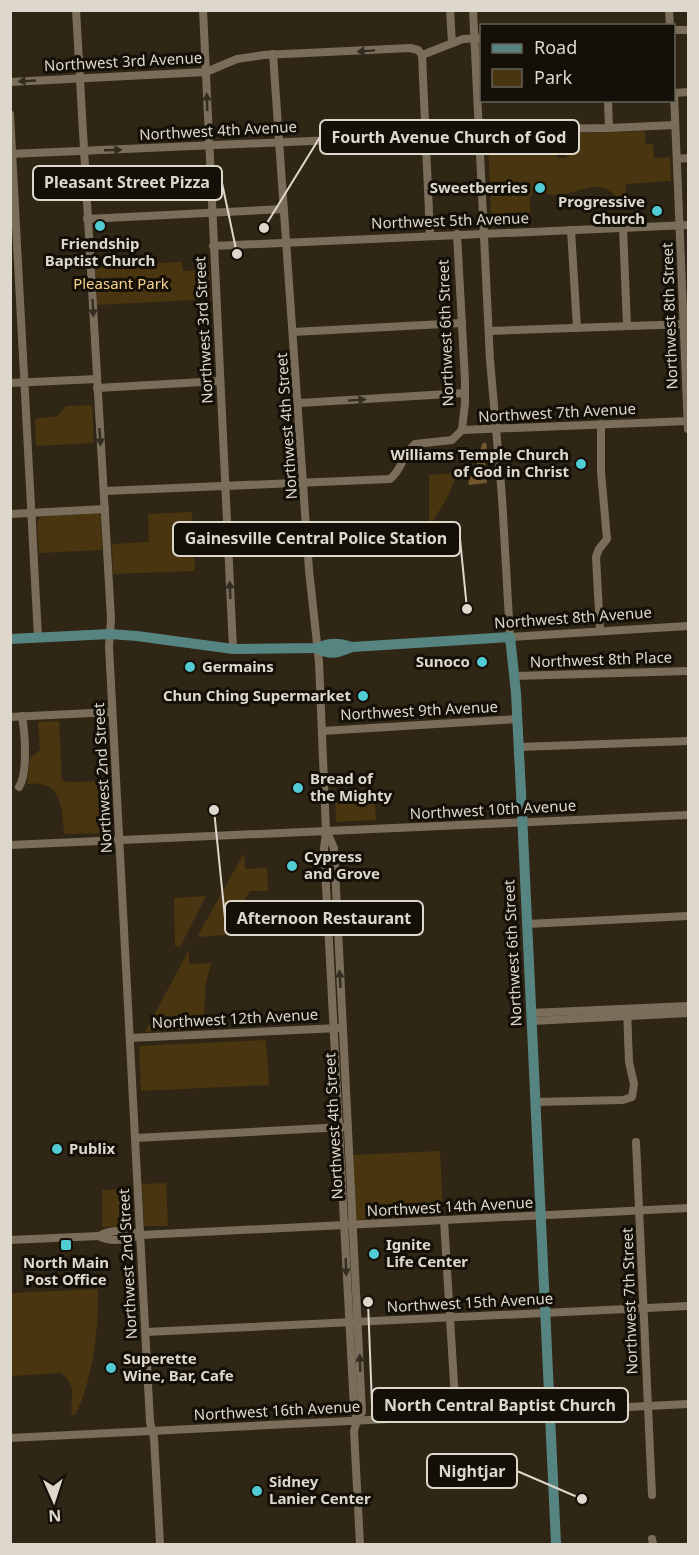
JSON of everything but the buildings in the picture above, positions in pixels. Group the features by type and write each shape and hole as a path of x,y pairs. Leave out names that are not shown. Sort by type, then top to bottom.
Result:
{"main road":[{"name":"Northwest 8th Avenue","path":"10,639 110,634 233,649 317,648 326,653 339,653 352,647 510,637"},
{"name":"Northwest 6th Street","path":"510,637 518,719 556,1545"}],"street":[{"name":"Northwest 2nd Street","path":"76,10 111,619 112,712 150,1422 160,1545"},
{"name":"Northwest 3rd Street","path":"203,10 233,649"},
{"path":"450,10 452,43"},
{"name":"Northwest 6th Street","path":"473,10 478,38 479,130 490,360 503,508 510,637"},
{"path":"430,235 422,55 463,39 478,38"},
{"name":"Northwest 3rd Avenue","path":"10,82 206,72 237,59 273,54 410,48 418,50 422,55"},
{"name":"Northwest 4th Street","path":"273,54 309,570 317,648 326,832 324,849 331,883 348,1226 348,1322 354,1408 357,1420 354,1440 360,1545"},
{"path":"608,102 609,128"},
{"name":"Northwest 8th Street","path":"674,102 684,225 688,429"},
{"path":"10,114 38,637"},
{"path":"479,130 609,128 675,124"},
{"name":"Northwest 4th Avenue","path":"11,154 426,136"},
{"path":"677,159 688,158"},
{"path":"87,219 284,209"},
{"name":"Northwest 5th Avenue","path":"213,246 684,225"},
{"path":"622,228 627,326"},
{"path":"571,230 577,328"},
{"name":"Northwest 6th Street","path":"457,234 465,393 462,430"},
{"path":"293,332 462,323"},
{"path":"489,331 687,324"},
{"path":"10,383 219,381"},
{"path":"298,403 465,393"},
{"name":"Northwest 7th Avenue","path":"304,484 390,479 398,473 402,459 415,444 452,441 462,430 688,421"},
{"path":"600,630 596,557 598,549 607,538 601,472 601,424"},
{"path":"104,491 304,484"},
{"path":"10,514 105,509"},
{"name":"Northwest 8th Avenue","path":"510,637 688,626"},
{"name":"Northwest 8th Place","path":"515,676 688,671"},
{"path":"10,717 112,712"},
{"path":"19,788 24,773 22,716"},
{"name":"Northwest 9th Avenue","path":"322,731 518,719"},
{"path":"519,747 688,741"},
{"name":"Northwest 10th Avenue","path":"10,845 688,815"},
{"path":"527,924 688,916"},
{"path":"627,1013 688,1006"},
{"path":"536,1102 623,1100 632,1097 634,1089 629,1062 627,1013"},
{"path":"531,1017 688,1013"},
{"name":"Northwest 12th Avenue","path":"130,1038 338,1028"},
{"path":"135,1138 343,1127"},
{"name":"Northwest 7th Street","path":"636,1142 652,1495"},
{"name":"Northwest 14th Avenue","path":"10,1240 99,1236 104,1239 119,1239 141,1234 348,1226 688,1208"},
{"path":"444,1220 456,1416"},
{"name":"Northwest 4th Street","path":"348,1226 358,1321 362,1412 357,1420"},
{"name":"Northwest 15th Avenue","path":"146,1332 688,1306"},
{"name":"Northwest 16th Avenue","path":"10,1438 688,1404"}],"green space":[{"path":"645,131 646,144 653,144 654,158 670,157 671,181 626,184 626,199 617,198 610,191 597,187 557,195 532,189 532,196 530,196 531,225 494,226 491,222 488,140 492,135 545,133 546,149 556,148 557,158 567,158 565,134"},
{"name":"Pleasant Park","path":"182,262 183,271 209,270 211,299 97,305 95,266"},
{"path":"92,405 94,443 36,446 35,419 58,416 66,406"},
{"path":"458,473 446,500 429,527 429,475"},
{"path":"192,512 195,571 113,574 112,544 149,542 148,514"},
{"path":"99,513 102,550 39,553 37,522 41,517"},
{"path":"59,721 62,780 68,782 105,781 107,829 105,833 64,834 61,805 54,791 47,786 27,784 30,758 40,750 38,722"},
{"path":"374,792 376,820 336,822 335,793"},
{"path":"244,853 245,869 267,868 268,891 250,891 225,935 197,937"},
{"path":"206,896 180,947 175,946 174,898"},
{"path":"189,950 189,964 212,963 206,987 204,1028 145,1032"},
{"path":"266,1040 269,1085 141,1091 139,1046"},
{"path":"440,1151 443,1215 356,1220 353,1155"},
{"path":"166,1183 168,1226 144,1226 142,1184"},
{"path":"129,1189 131,1226 102,1227 102,1190"},
{"path":"98,1289 94,1354 81,1402 75,1415 72,1415 72,1388 67,1378 61,1373 11,1376 11,1293"}],"shaded area":[{"path":"485,442 487,445 485,461 487,483 469,485 468,482 476,468 482,444"}],"place":[{"name":"Sweetberries","path":"540,188"},
{"name":"Progressive Church","path":"657,211"},
{"name":"Friendship Baptist Church","path":"100,226"},
{"name":"Fourth Avenue Church of God","path":"264,228"},
{"name":"Pleasant Street Pizza","path":"237,254"},
{"name":"Williams Temple Church of God in Christ","path":"581,464"},
{"name":"Gainesville Central Police Station","path":"467,609"},
{"name":"Sunoco","path":"482,662"},
{"name":"Germains","path":"190,667"},
{"name":"Chun Ching Supermarket","path":"363,696"},
{"name":"Bread of the Mighty","path":"298,788"},
{"name":"Afternoon Restaurant","path":"214,810"},
{"name":"Cypress and Grove","path":"292,866"},
{"name":"Publix","path":"57,1149"},
{"name":"North Main Post Office","path":"66,1245"},
{"name":"Ignite Life Center","path":"374,1254"},
{"name":"North Central Baptist Church","path":"368,1302"},
{"name":"Superette Wine, Bar, Cafe","path":"111,1368"},
{"name":"Sidney Lanier Center","path":"257,1491"},
{"name":"Nightjar","path":"582,1499"}]}
